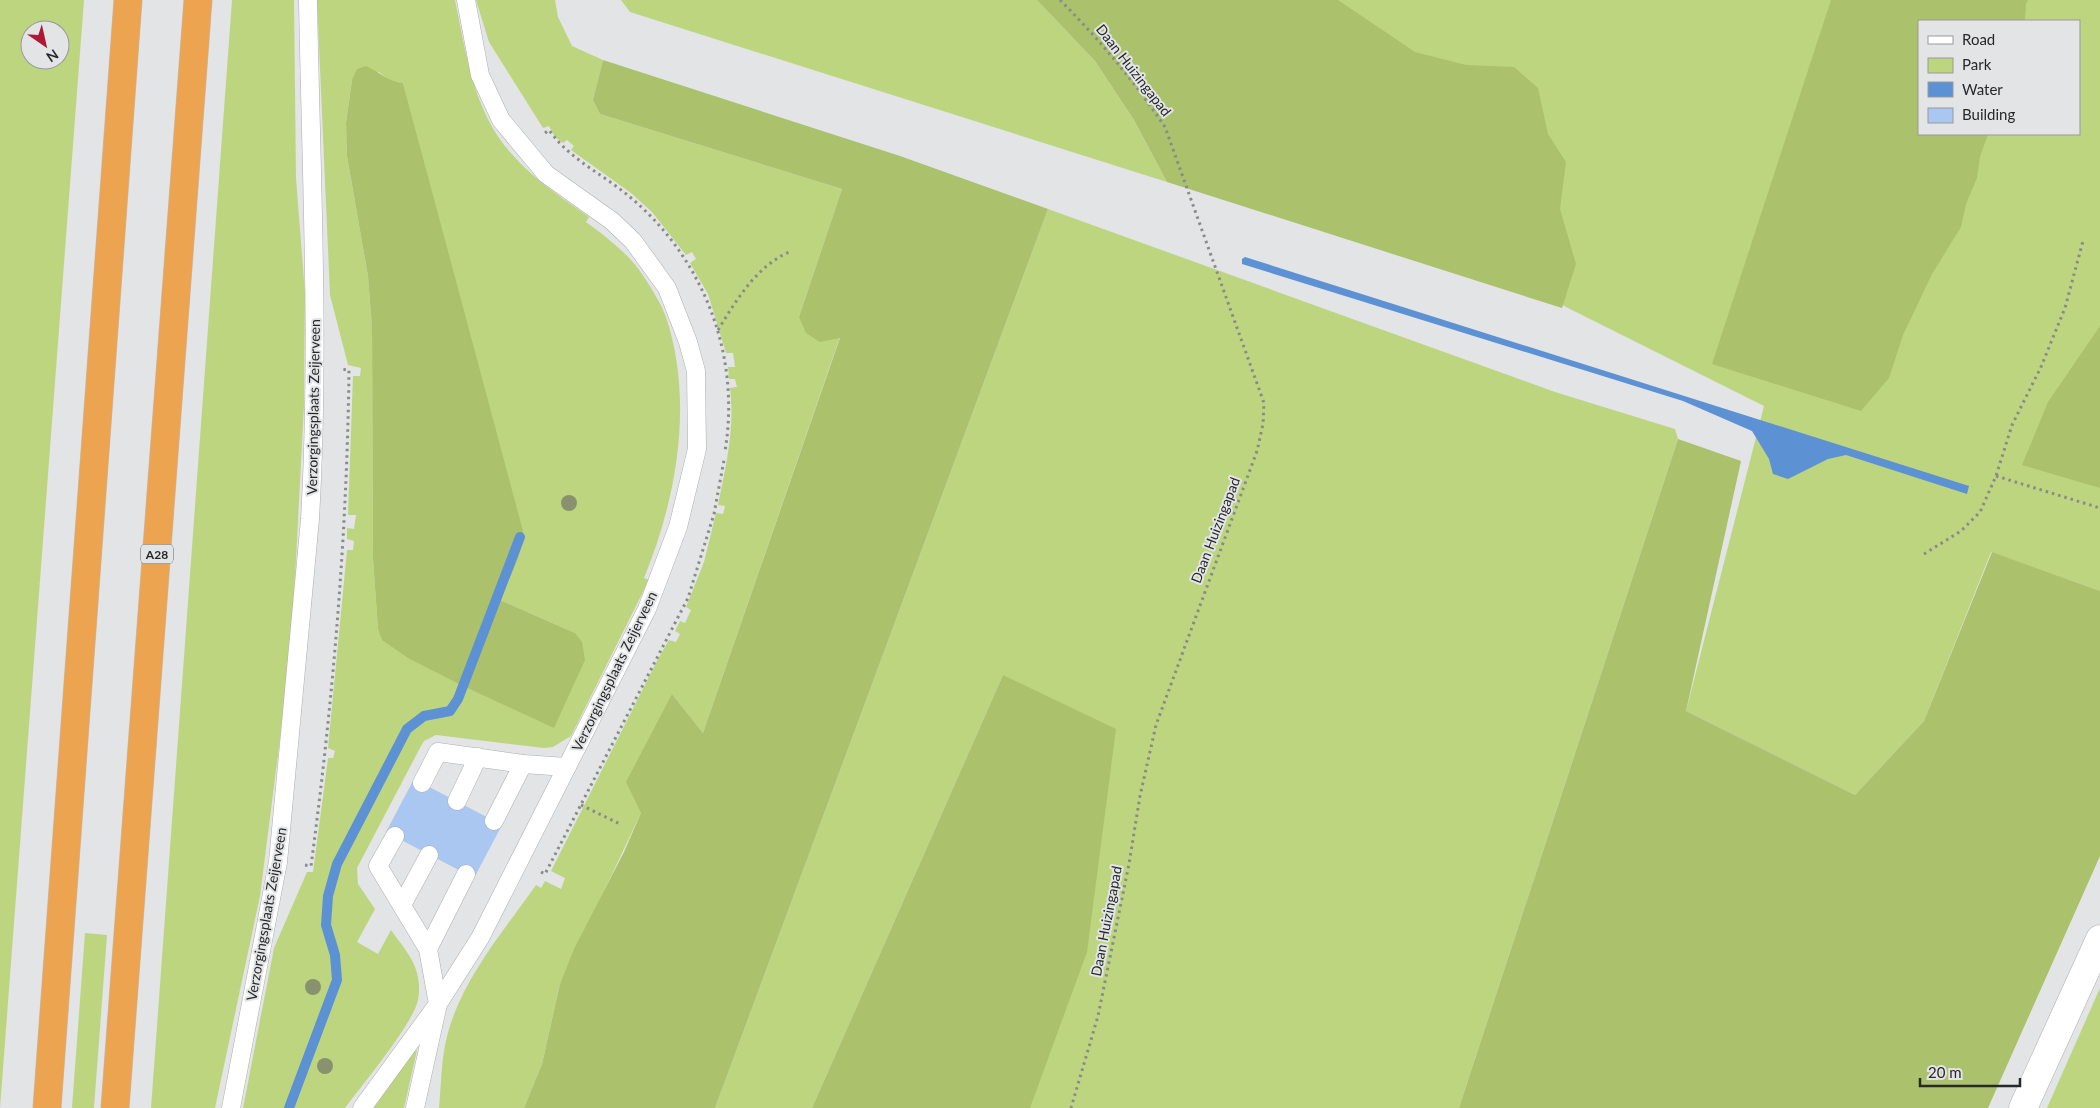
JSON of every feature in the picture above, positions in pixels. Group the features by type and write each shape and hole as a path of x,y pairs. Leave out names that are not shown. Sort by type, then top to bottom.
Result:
{"highway":[{"path":"47,1108 128,0"},
{"name":"A28","path":"115,1108 198,0"}],"street":[{"path":"2023,1108 2100,938"}],"lane":[{"name":"Verzorgingsplaats Zeijerveen","path":"231,1108 278,862 310,519 315,368 315,274 308,0"},
{"name":"Verzorgingsplaats Zeijerveen","path":"362,1108 438,1004 480,938 567,767 647,609 678,527 697,449 696,371 678,313 667,288 633,241 612,221 546,174 501,120 480,75 466,0"},
{"path":"422,783 438,752 524,764 567,767"},
{"path":"457,801 478,757"},
{"path":"494,821 524,764"},
{"path":"395,836 378,866 428,949 438,1004"},
{"path":"402,905 429,855"},
{"path":"428,949 466,874"},
{"name":"Verzorgingsplaats Zeijerveen","path":"415,1108 438,1004"}],"path":[{"name":"Daan Huizingapad","path":"1060,0 1080,19 1140,90 1165,127 1264,403 1263,424 1257,451 1156,725 1140,796 1129,864 1098,1016 1071,1108"},
{"path":"519,860 545,874 677,621 701,563 714,514 729,424 728,393 718,330 708,300 689,264 662,225 615,184 571,154 549,130 524,148"},
{"path":"1924,554 1961,531 1980,512 1996,476 2012,425 2041,367 2065,308 2083,241"},
{"path":"718,330 744,289 775,258 790,252"},
{"path":"278,862 310,866 338,623 348,467 350,370 315,368"},
{"path":"1996,476 2100,508"},
{"path":"581,805 620,824"}],"green space":[{"path":"0,0 84,0 0,1108"},
{"path":"232,0 294,0 296,178 305,293 304,405 289,668 260,896 215,1108 151,1108"},
{"path":"317,0 455,0 473,80 487,118 497,136 528,170 589,217 586,222 624,252 637,267 661,306 666,317 674,349 679,382 678,449 665,515 656,547 644,578 649,580 571,736 553,747 544,748 436,735 424,741 357,868 358,884 375,909 357,942 378,954 391,930 409,956 417,973 419,986 418,1000 407,1024 345,1108 243,1108 274,948 307,872 313,872 328,758 333,758 335,751 328,748 347,550 353,550 354,541 347,539 347,528 354,529 356,515 348,515 353,376 360,376 361,368 348,365 330,295","holes":["379,72 391,82 403,83 523,538 500,600 575,633 554,727 465,687 378,629 373,559 372,327 368,276 347,156 346,123 352,80"]},
{"path":"476,0 555,0 558,17 572,46 603,60 593,100 600,114 842,189 799,317 840,337 703,733 672,694 641,813 560,984 542,1064 524,1108 439,1108 443,1058 449,1028 468,984 494,943 536,885 541,888 545,881 561,889 565,878 551,871 658,659 669,640 676,642 680,634 675,631 680,621 685,623 691,610 686,607 704,562 716,513 723,514 725,506 718,505 731,432 730,388 737,387 735,379 729,379 728,367 735,367 733,353 726,353 708,294 690,263 696,259 692,252 686,255 652,212 631,193 571,150 574,146 567,140 563,143 555,137 549,126 543,128 489,42"},
{"path":"621,0 1037,0 1095,61 1134,120 1167,182 630,12"},
{"path":"1037,0 1338,0 1415,52 1466,65 1514,67 1538,88 1548,134 1566,162 1560,209 1576,264 1562,308 1167,182 1134,120 1095,61"},
{"path":"1335,0 2100,0 2100,591 1991,552 1924,721 1855,795 1686,711 1764,406 1564,306"},
{"path":"1831,0 2028,0 2025,20 1918,20 1918,135 1988,135 1980,157 1977,178 1966,204 1961,227 1932,274 1903,335 1889,378 1861,411 1712,364"},
{"path":"603,60 900,156 1048,209 715,1108 524,1108 542,1064 560,984 574,949 624,852 641,813 626,782 672,694 703,733 840,338 820,342 806,333 799,317 842,189 600,114 593,100"},
{"path":"366,66 388,79 403,83 523,531 521,549 500,600 575,633 582,642 585,660 554,728 465,687 408,658 382,640 378,629 373,559 372,327 368,276 347,156 346,123 352,80 357,69"},
{"path":"1048,209 1555,392 1675,429 1678,439 1459,1108 1030,1108 1034,1092 1003,675 812,1108 715,1108"},
{"path":"2100,326 2100,488 2022,465 2048,402"},
{"path":"1678,439 1741,461 1686,711 1855,795 1924,721 1992,552 2100,591 2100,856 1988,1108 1459,1108"},
{"path":"1003,675 1116,729 1087,952 1030,1108 812,1108"},
{"path":"85,933 107,935 94,1108 72,1108"},
{"path":"2100,988 2100,1108 2047,1108"},
{"path":"417,1050 404,1108 373,1108 412,1054"}],"water":[{"path":"1245,257 1969,486 1967,494 1846,455 1828,459 1788,479 1773,474 1769,459 1752,431 1683,401 1242,264 1242,259"}],"building":[{"path":"414,779 502,825 474,878 386,832"}],"waterway":[{"path":"289,1108 337,980 335,955 326,925 328,896 337,864 407,729 424,716 450,711 458,699 520,537"}]}
